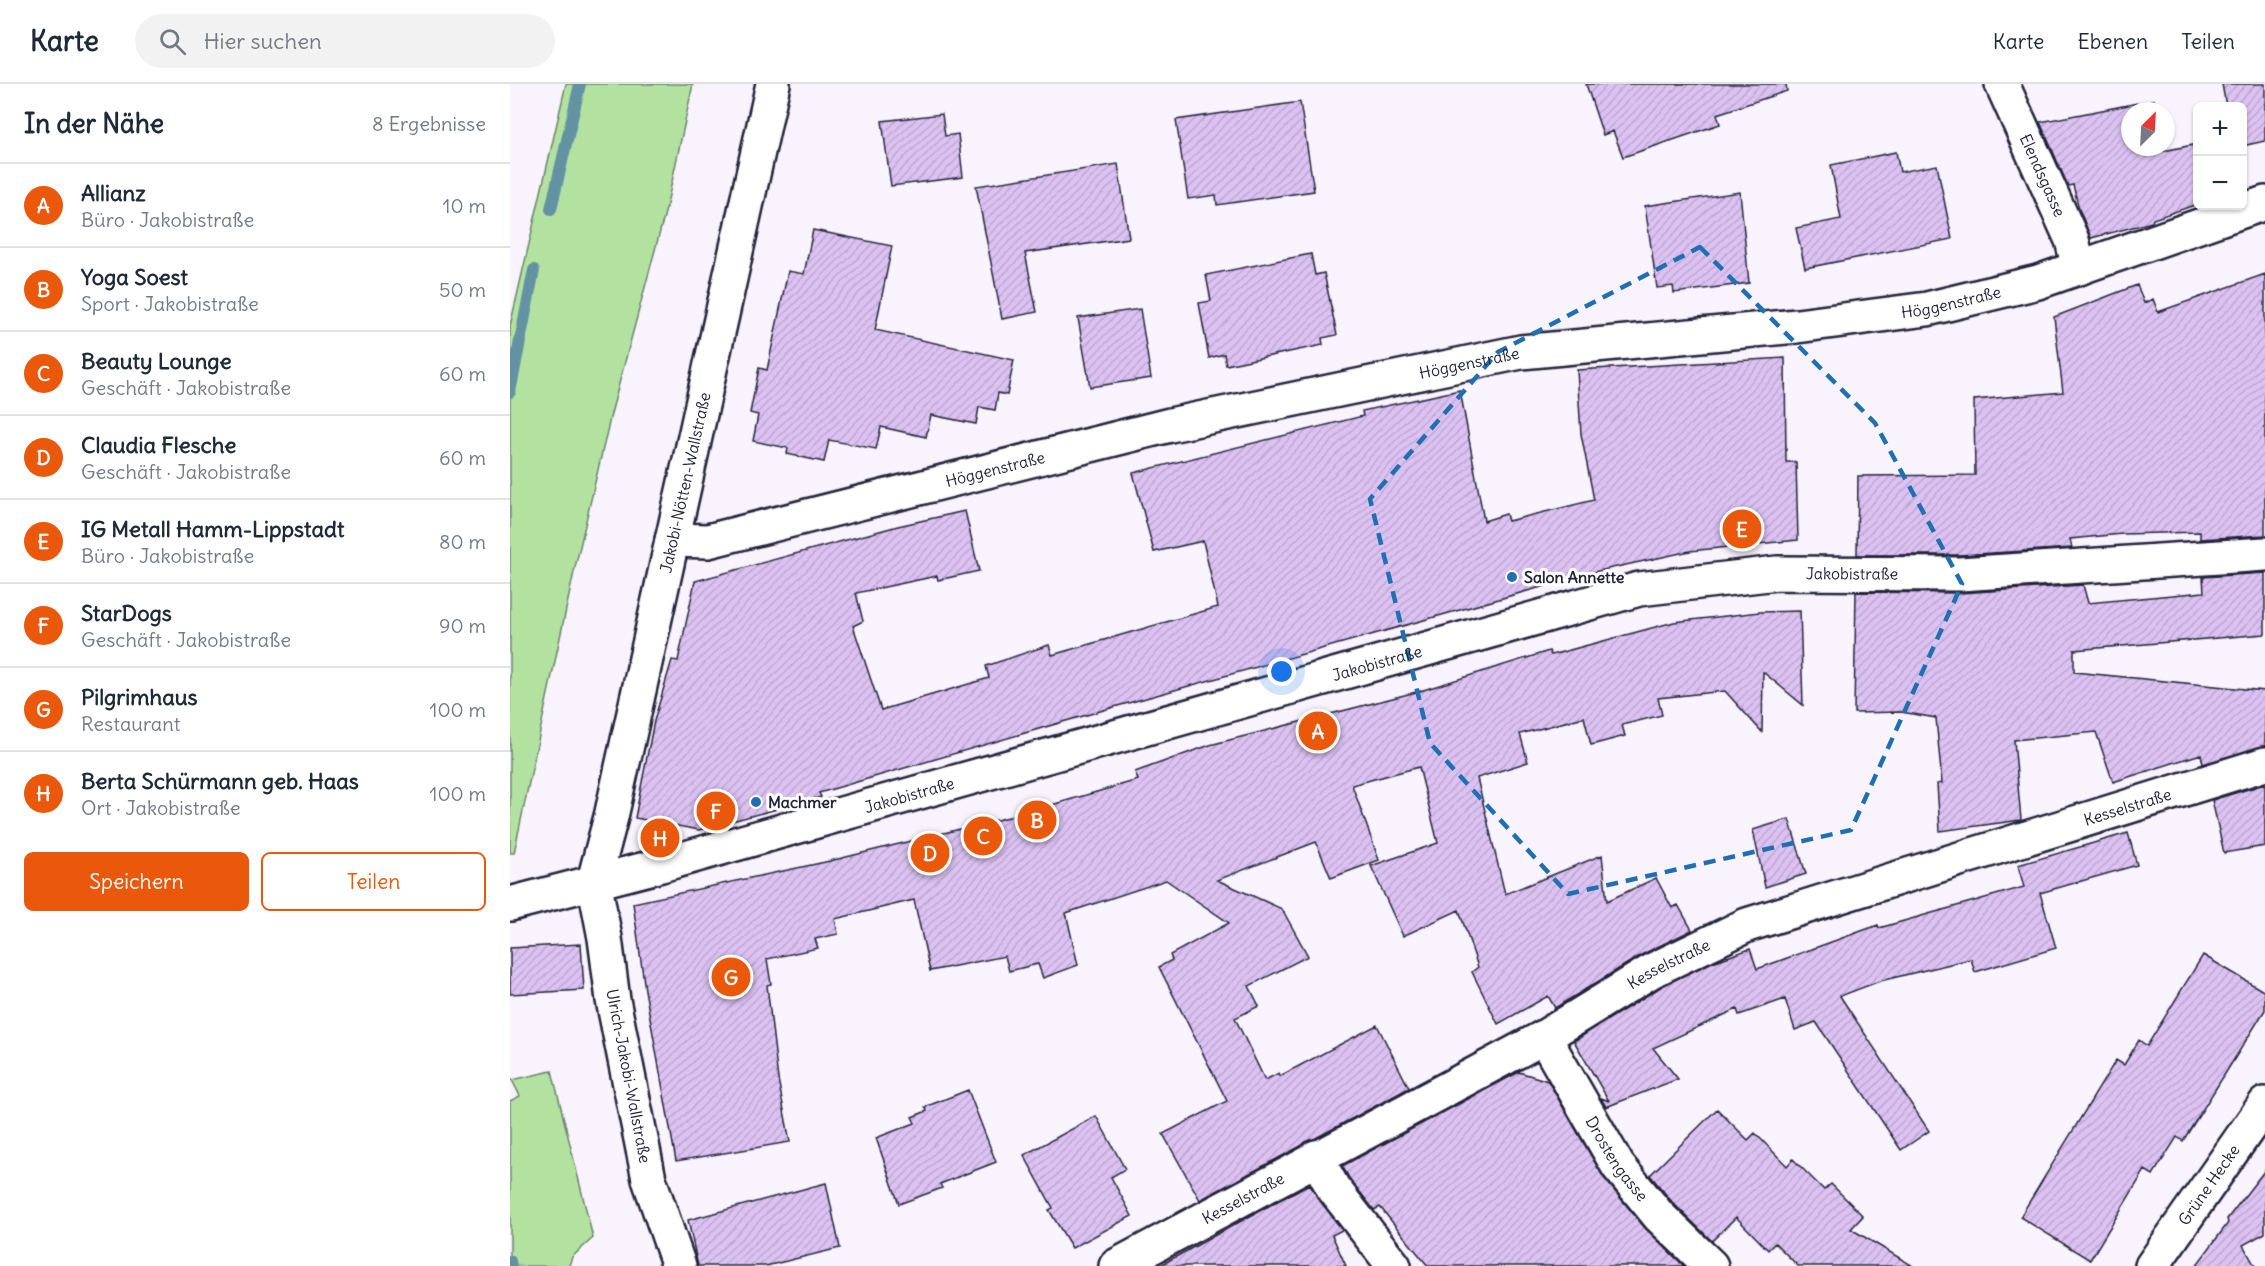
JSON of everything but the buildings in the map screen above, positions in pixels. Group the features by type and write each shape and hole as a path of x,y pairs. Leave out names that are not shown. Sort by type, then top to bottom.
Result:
{"street":[{"name":"Jakobi-Nötten-Wallstraße","path":"594,882 611,817 773,84"},
{"name":"Elendsgasse","path":"2002,84 2072,240 2079,268"},
{"name":"Höggenstraße","path":"672,540 708,541 1170,425 1521,352 1797,326 1927,309 2038,282 2265,203"},
{"name":"Jakobistraße","path":"510,904 672,862 1639,588 1777,573 1960,574 2265,554"},
{"name":"Kesselstraße","path":"1116,1266 1544,1037 1653,970 1747,925 2265,764"},
{"name":"Ulrich-Jakobi-Wallstraße","path":"594,882 605,938 613,1000 649,1179 679,1266"},
{"name":"Drostengasse","path":"1544,1037 1618,1166 1659,1216 1712,1266"},
{"name":"Grüne Hecke","path":"2152,1266 2265,1104"},
{"path":"1316,1157 1334,1188 1394,1266"}],"highlighted area":[{"path":"1700,247 1875,423 1962,584 1851,830 1568,894 1430,743 1370,499 1498,352"}],"green space":[{"path":"566,84 693,84 666,209 612,410 574,572 514,853 510,853 510,326"},
{"path":"552,1071 593,1238 572,1257 569,1266 510,1266 510,1101 520,1096 512,1080"}],"waterway":[{"path":"551,209 580,84"},
{"path":"510,392 534,270"},
{"path":"510,1261 511,1266"}],"place":[{"name":"IG Metall Hamm-Lippstadt","path":"1742,529"},
{"name":"Salon Annette","path":"1512,577"},
{"name":"Allianz","path":"1318,731"},
{"name":"Machmer","path":"756,802"},
{"name":"StarDogs","path":"716,811"},
{"name":"Yoga Soest","path":"1037,820"},
{"name":"Beauty Lounge","path":"983,836"},
{"name":"Berta Schürmann geb. Haas","path":"660,838"},
{"name":"Claudia Flesche","path":"930,853"},
{"name":"Pilgrimhaus","path":"731,977"}]}
